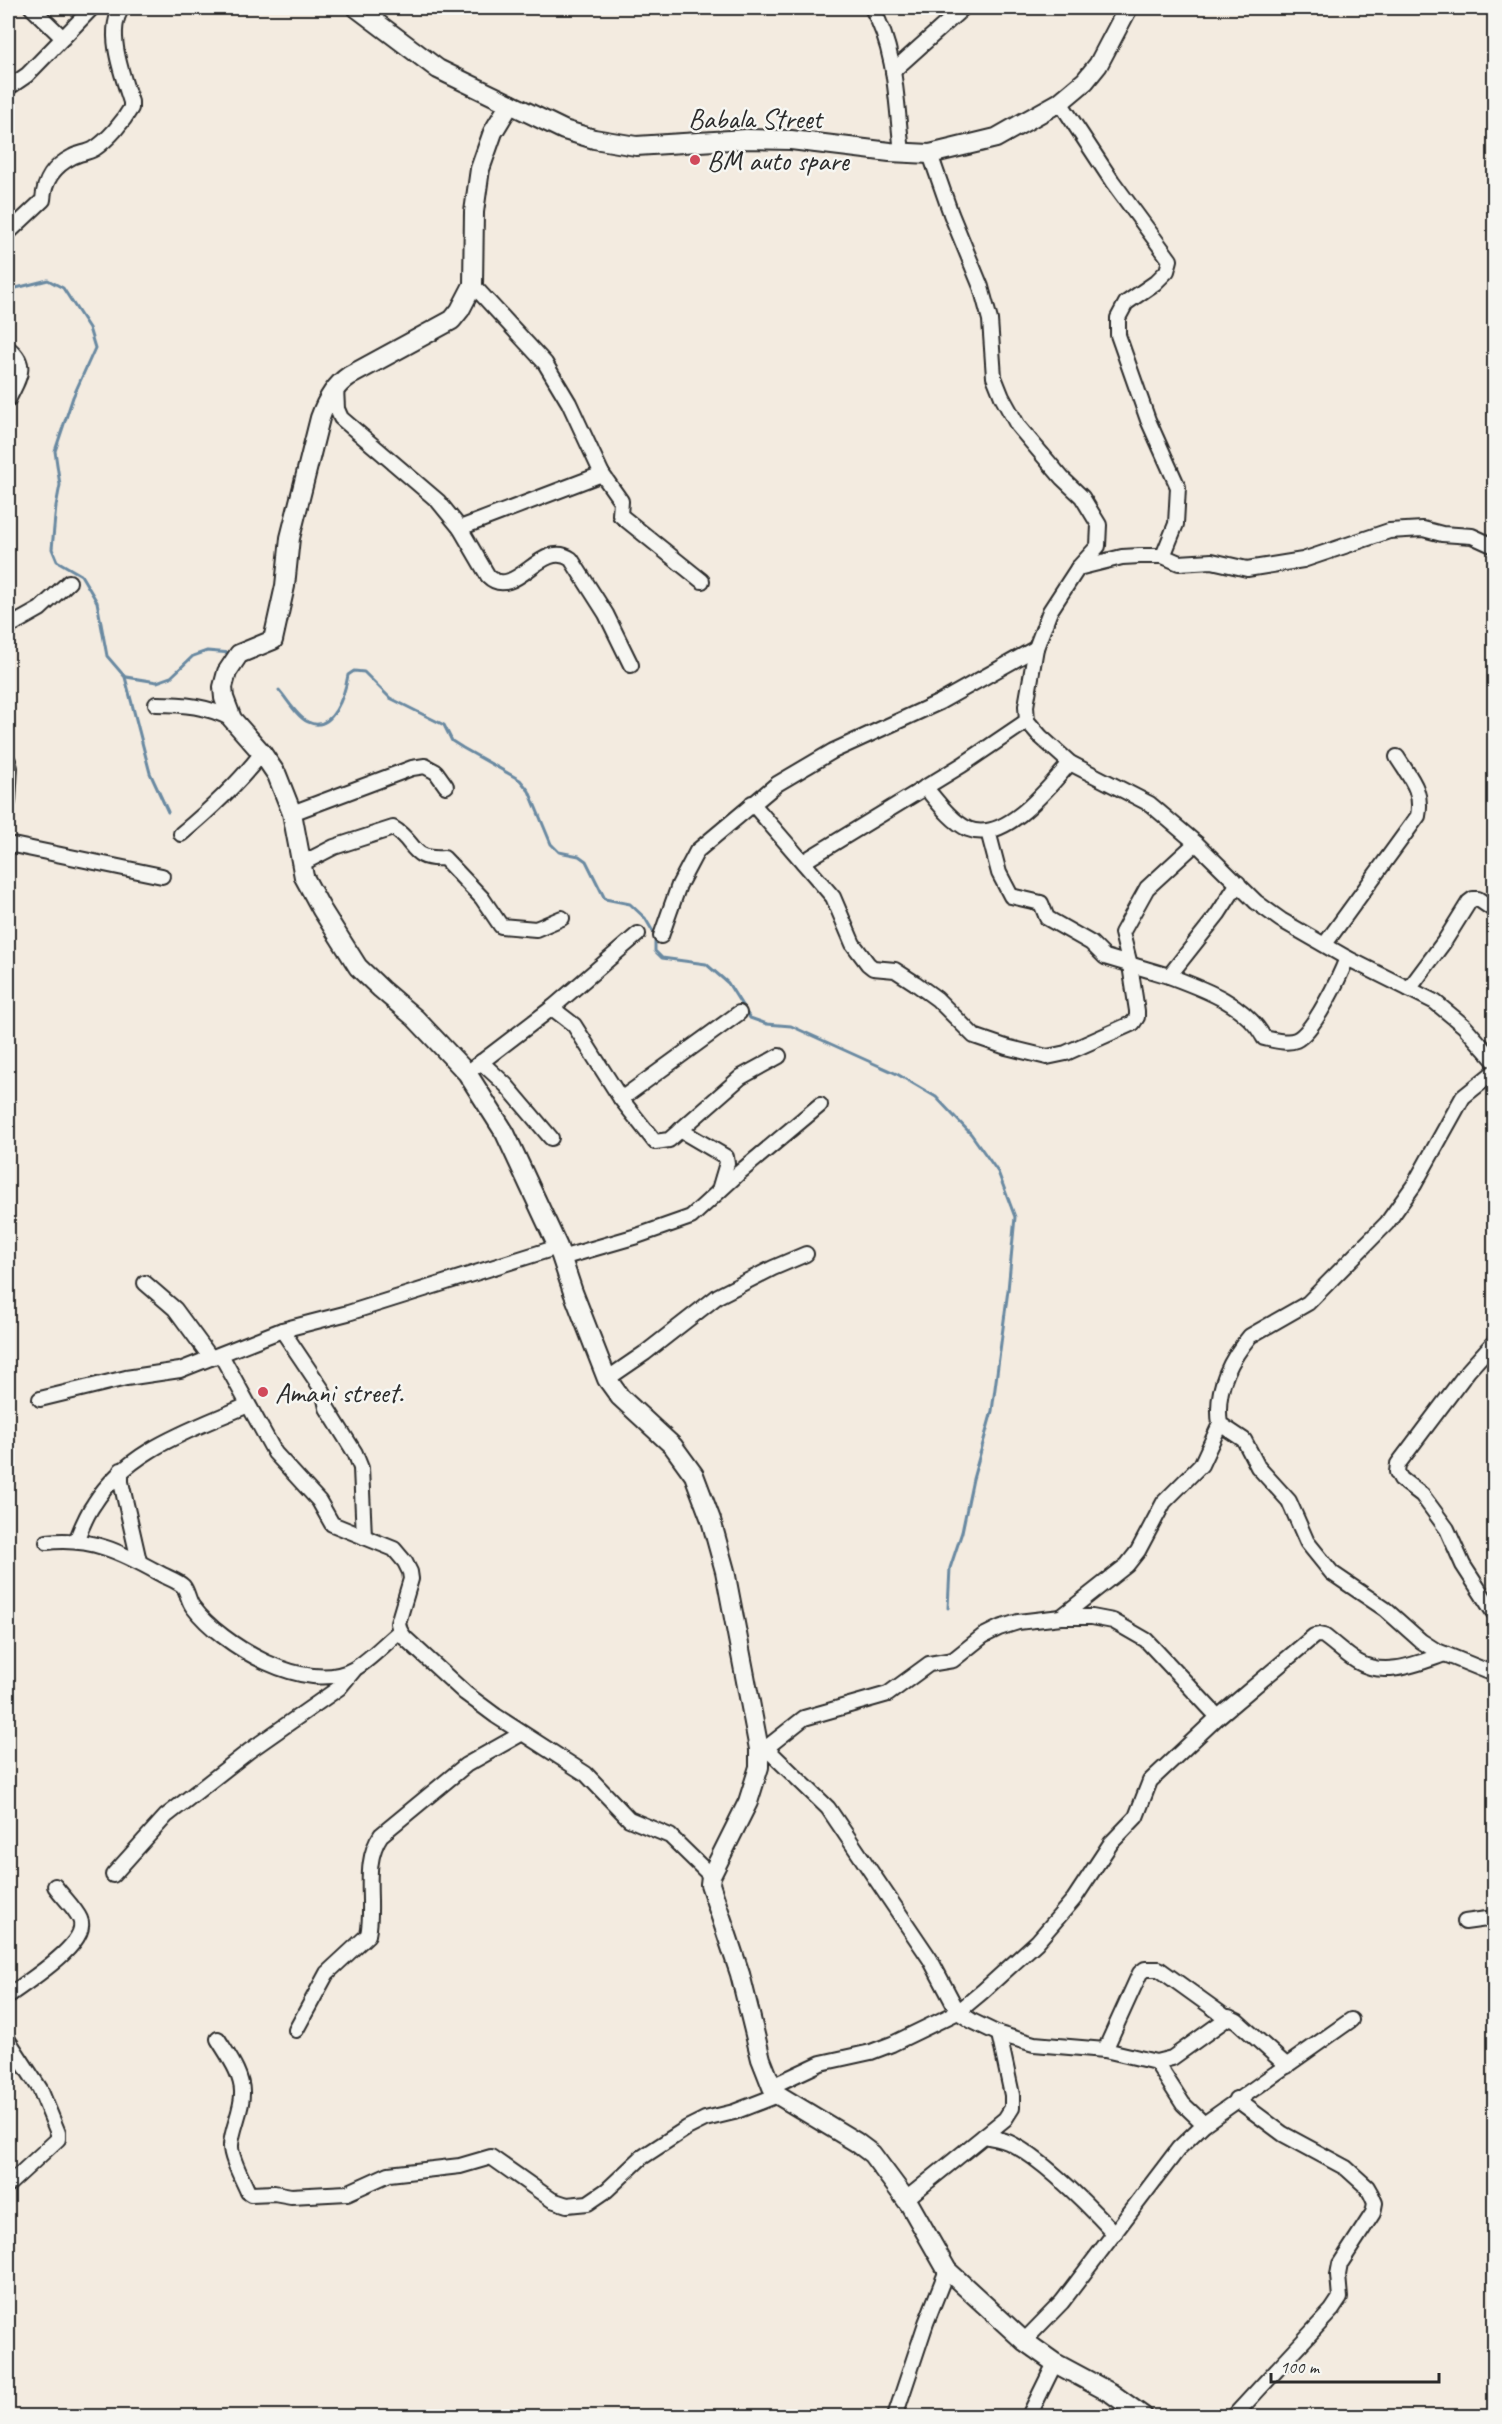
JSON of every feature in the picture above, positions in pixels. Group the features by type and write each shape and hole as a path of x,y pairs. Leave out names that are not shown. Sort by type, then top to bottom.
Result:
{"street":[{"path":"32,8 63,38"},
{"path":"8,88 27,75 92,8"},
{"path":"8,233 42,200 44,185 52,174 73,156 87,153 99,145 131,108 132,102 117,52 115,21 122,8"},
{"name":"Babala Street","path":"357,8 438,69 564,130 594,140 636,146 791,140 930,153 996,138 1060,102 1085,81 1098,65 1128,8"},
{"path":"872,8 885,33 893,71 902,152"},
{"path":"893,71 963,8"},
{"path":"1060,102 1106,172 1170,260 1167,271 1155,283 1126,303 1118,318 1118,335 1148,420 1178,487 1176,524 1163,556"},
{"path":"232,720 224,698 223,687 227,672 239,654 273,640 285,586 290,538 320,418 336,387 367,365 452,320 460,310 473,285 474,212 480,169 493,132 510,104"},
{"path":"930,153 951,214 981,287 990,320 994,377 1002,397 1018,426 1062,478 1082,497 1099,525 1098,546 1078,568 1050,611 1036,648 1026,706 1027,721 1070,763 1150,804 1196,843 1256,902 1281,920 1347,958 1435,1002 1493,1054"},
{"path":"473,285 545,363 569,403 602,474 621,501 620,515 702,581"},
{"path":"8,348 15,354 21,365 20,374 8,400"},
{"path":"336,387 337,409 341,418 438,501 460,528 488,576 494,582 502,583 520,576 553,554 563,553 571,559 606,614 631,665"},
{"path":"460,528 602,474"},
{"path":"1078,568 1122,557 1163,556 1179,563 1212,561 1247,570 1303,560 1389,531 1423,529 1442,534 1472,536 1494,546"},
{"path":"8,627 40,609 69,582"},
{"path":"661,936 679,885 697,851 752,803 804,766 940,702 1036,648"},
{"path":"156,704 193,705 217,711 232,720 262,753 277,775 292,813 304,877 358,967 474,1068 506,1084 551,1138"},
{"path":"803,862 1027,721"},
{"path":"181,834 241,780 262,753"},
{"path":"1325,944 1418,816 1419,793 1397,757"},
{"path":"8,761 10,768 8,802"},
{"path":"925,787 948,813 967,828 980,832 996,830 1021,813 1070,763"},
{"path":"292,813 412,768 425,766 436,772 446,786"},
{"path":"752,803 833,897 853,944 868,964 873,968 895,970 937,999 974,1036 1047,1057 1066,1053 1133,1023 1137,1017 1137,1011 1130,965 1122,933 1132,911 1147,888 1196,843"},
{"path":"301,864 334,847 393,828 400,832 416,852 431,859 444,858 452,865 482,898 501,926 536,929 562,918"},
{"path":"988,831 999,873 1011,896 1041,903 1047,918 1091,943 1105,957 1169,976 1219,997 1256,1023 1264,1038 1294,1041 1305,1033 1324,1004 1347,958"},
{"path":"8,843 162,876"},
{"path":"1169,976 1218,914 1238,883"},
{"path":"1409,989 1444,942 1469,902 1478,899 1494,910"},
{"path":"474,1068 552,1008 638,934"},
{"path":"552,1008 574,1025 621,1099 655,1142 661,1143 669,1140 741,1077 779,1056"},
{"path":"621,1099 739,1013"},
{"path":"474,1068 560,1253 607,1379 620,1397 673,1446 694,1475 711,1520 725,1571 762,1748 759,1767 748,1802 711,1876 710,1891 740,1974 761,2059 775,2090 872,2154 906,2199 947,2270 1024,2342 1055,2363 1111,2393 1143,2416"},
{"path":"1061,1617 1127,1565 1138,1551 1164,1502 1201,1465 1220,1424 1218,1407 1220,1391 1244,1343 1250,1336 1308,1303 1387,1223 1414,1185 1463,1098 1494,1072"},
{"path":"40,1399 126,1378 180,1370 282,1330 679,1222 697,1213 747,1165 820,1105"},
{"path":"680,1130 726,1157 727,1162 719,1192"},
{"path":"607,1379 645,1353 718,1296 806,1254"},
{"path":"145,1283 175,1309 216,1357 248,1405 275,1453 319,1501 332,1524 394,1549 410,1572 411,1579 398,1623 400,1631 420,1653 465,1693 521,1734 586,1774 629,1819 670,1836 711,1876"},
{"path":"282,1330 323,1391 327,1408 356,1453 361,1468 364,1537"},
{"path":"1494,1342 1468,1371 1398,1464 1397,1472 1401,1479 1422,1495 1447,1529 1463,1565 1494,1613"},
{"path":"76,1541 93,1504 122,1470 148,1451 248,1405"},
{"path":"1220,1424 1244,1440 1258,1467 1289,1501 1307,1542 1332,1573 1385,1609 1421,1641 1445,1654 1494,1674"},
{"path":"122,1470 122,1482 139,1562"},
{"path":"47,1542 76,1541 113,1549 139,1562 183,1587 192,1607 223,1637 273,1666 292,1674 326,1676 354,1670"},
{"path":"762,1748 804,1718 888,1694 929,1664 953,1660 983,1636 999,1628 1018,1622 1061,1617 1092,1617 1113,1621 1146,1640 1218,1717"},
{"path":"114,1875 166,1816 249,1751 339,1688 354,1670 400,1631"},
{"path":"218,2039 234,2068 243,2092 231,2145 233,2160 240,2170 247,2190 252,2194 274,2193 291,2196 347,2193 389,2174 460,2166 491,2157 552,2200 567,2205 588,2203 607,2190 641,2158 687,2128 705,2119 734,2112 821,2063 871,2052 958,2012 1013,1965 1074,1899 1111,1843 1136,1817 1150,1781 1218,1717 1308,1640 1318,1635 1333,1642 1358,1662 1369,1667 1399,1668 1445,1654"},
{"path":"296,2030 327,1972 368,1935 370,1861 373,1846 381,1835 466,1765 521,1734"},
{"path":"762,1748 828,1808 930,1959 958,2012 999,2034 1034,2044 1105,2050 1156,2062 1172,2058 1227,2018"},
{"path":"8,1996 48,1966 79,1938 82,1930 80,1919 55,1886"},
{"path":"1465,1922 1494,1918"},
{"path":"1105,2050 1140,1973 1144,1969 1159,1969 1227,2018 1237,2021 1287,2066"},
{"path":"1024,2342 1062,2302 1179,2148 1204,2124 1236,2099 1351,2020"},
{"path":"906,2199 1005,2119 1012,2108 1012,2095 999,2034"},
{"path":"8,2040 40,2089 58,2139 8,2185"},
{"path":"1156,2062 1177,2096 1204,2124"},
{"path":"1234,2416 1332,2310 1340,2298 1338,2275 1340,2264 1373,2213 1375,2203 1367,2187 1346,2168 1283,2134 1236,2099"},
{"path":"984,2136 1010,2143 1023,2152 1071,2190 1115,2234"},
{"path":"895,2416 926,2323 947,2270"},
{"path":"1029,2416 1055,2363"}],"waterway":[{"path":"8,290 48,280 63,288 89,328 95,348 73,397 55,451 60,485 52,549 57,561 81,575 97,602 107,656 125,677 150,773 168,812"},
{"path":"126,677 157,682 171,677 193,656 207,651 231,653"},
{"path":"279,690 300,716 308,722 317,724 331,717 336,710 341,701 348,675 354,671 364,672 390,698 444,725 452,741 520,780 529,791 551,844 559,852 579,856 586,861 605,899 630,904 645,918 655,935 655,951 662,958 706,964 728,983 750,1018 767,1024 791,1026 897,1074 936,1097 971,1134 998,1172 1015,1217 992,1411 973,1479 962,1532 950,1568 948,1608"}],"place":[{"name":"BM auto spare","path":"695,160"},
{"name":"Amani street.","path":"263,1392"}]}
